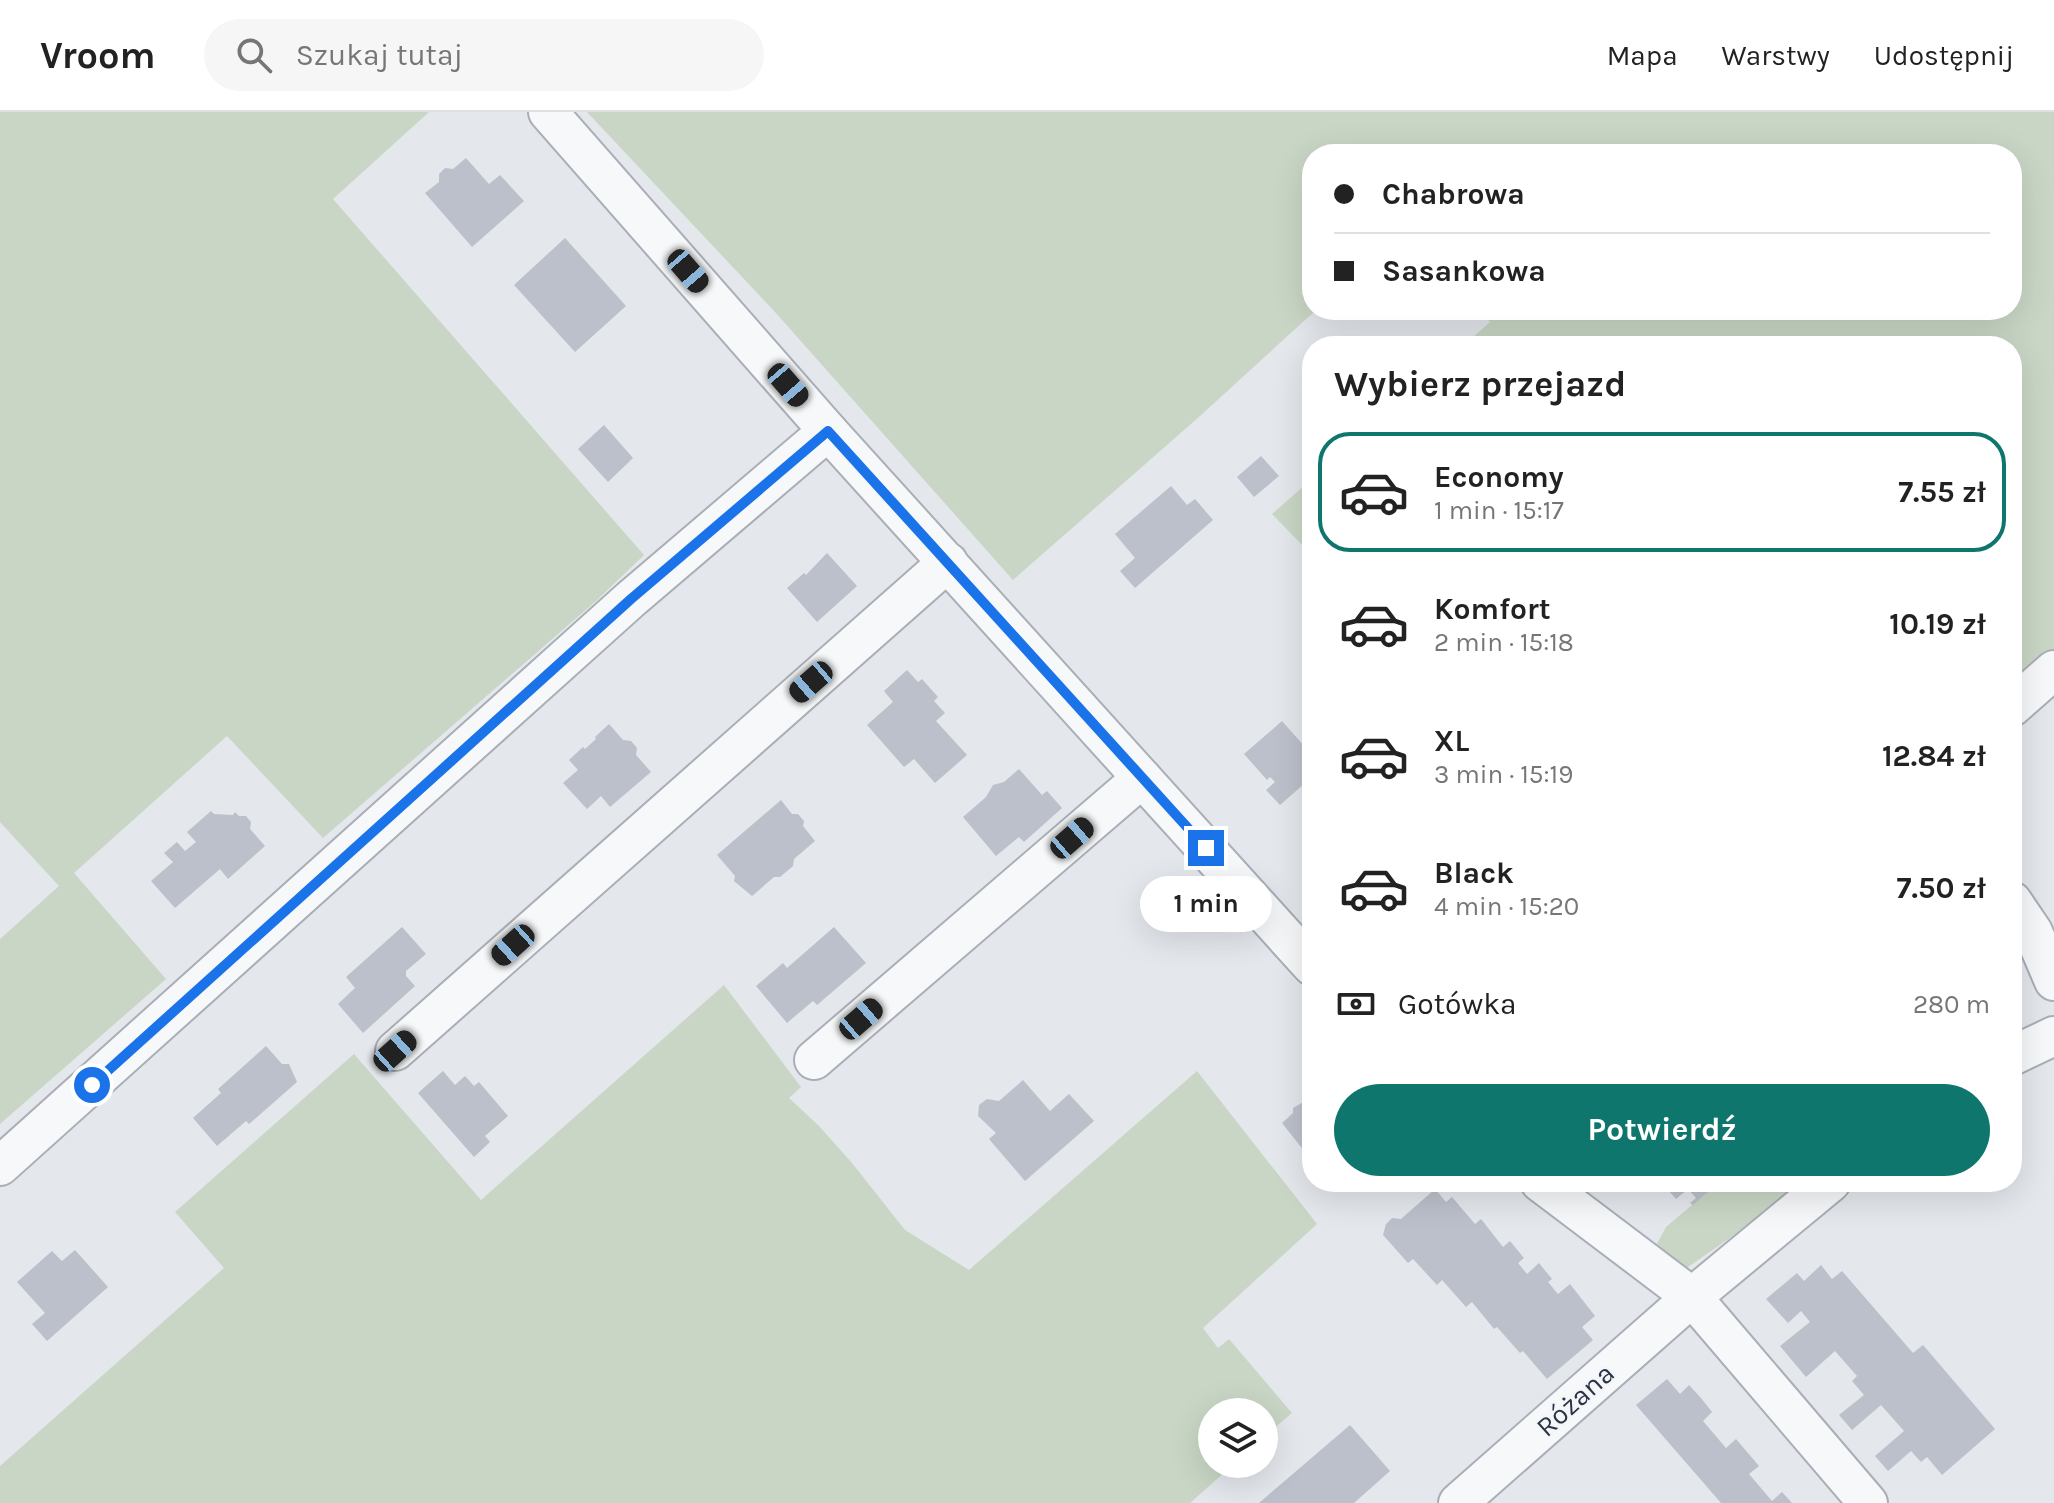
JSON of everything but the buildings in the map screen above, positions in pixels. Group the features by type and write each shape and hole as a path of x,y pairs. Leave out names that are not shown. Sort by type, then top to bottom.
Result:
{"street":[{"path":"548,112 828,431 1302,955"},
{"path":"0,1166 631,599 828,431"},
{"path":"395,1051 948,562"},
{"path":"2022,698 2054,670"},
{"path":"814,1060 1142,778"},
{"path":"2022,916 2033,932 2054,981"},
{"path":"2022,1051 2054,1036"},
{"path":"1553,1192 1692,1297 1868,1503"},
{"name":"Różana","path":"1458,1503 1692,1297 1819,1192"}],"green space":[{"path":"0,112 429,112 333,199 644,555 596,601 323,838 227,736 74,873 166,979 0,1124 0,939 59,886 0,822"},
{"path":"587,112 2054,112 2054,651 2022,678 2022,336 1474,336 1490,322 1488,320 2022,320 2022,144 1302,144 1302,320 1305,320 1013,580 775,312"},
{"path":"1302,488 1302,545 1272,514"},
{"path":"724,985 801,1087 789,1098 852,1163 905,1230 969,1270 1197,1071 1317,1224 1203,1328 1218,1348 1229,1339 1292,1413 1278,1425 1278,1398 1198,1398 1198,1478 1218,1478 1190,1503 0,1503 0,1466 224,1268 175,1212 354,1054 481,1200"},
{"path":"1707,1192 1788,1192 1681,1272 1654,1249 1666,1227"}],"route":[{"path":"92,1085 631,599 828,431 1206,848"}]}
